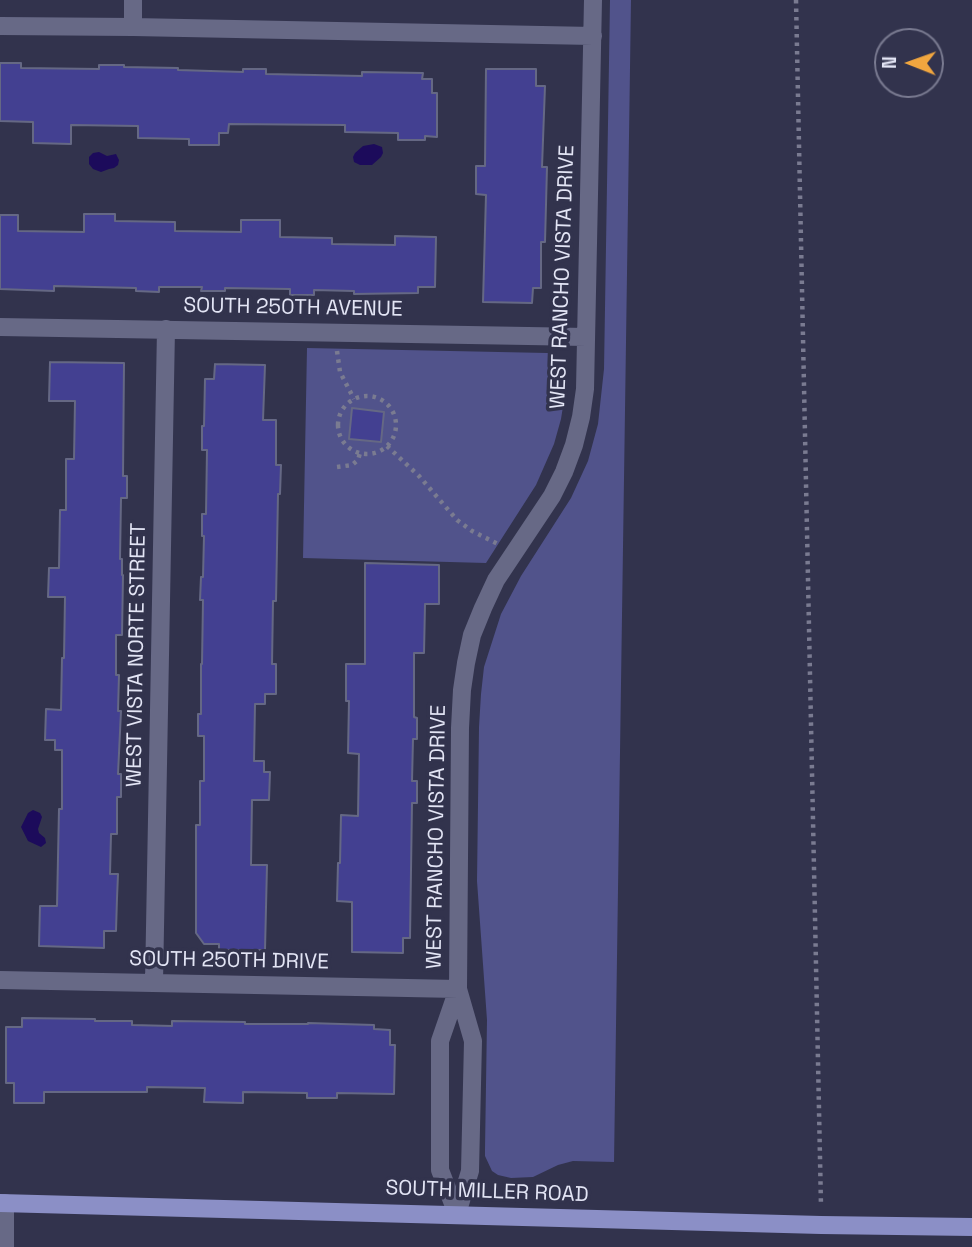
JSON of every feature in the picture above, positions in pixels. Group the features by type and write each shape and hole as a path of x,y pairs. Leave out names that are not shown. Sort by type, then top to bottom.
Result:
{"main road":[{"name":"SOUTH MILLER ROAD","path":"3,1203 972,1227"}],"street":[{"path":"133,0 133,27"},
{"name":"WEST RANCHO VISTA DRIVE","path":"457,1214 470,1171 473,1041 458,989 462,690 472,635 483,608 496,580 552,496 571,454 581,417 585,389 593,0"},
{"path":"0,26 593,36"},
{"name":"SOUTH 250TH AVENUE","path":"0,327 586,337"},
{"name":"WEST VISTA NORTE STREET","path":"154,982 166,329"},
{"name":"SOUTH 250TH DRIVE","path":"0,980 458,989"},
{"name":"WEST RANCHO VISTA DRIVE","path":"457,1214 440,1170 440,1041 458,989"},
{"path":"3,1203 5,1247"}],"path":[{"path":"796,0 821,1225"},
{"path":"337,349 338,364 354,399"},
{"path":"370,396 387,404 395,421 395,430 387,446 371,454 359,453 346,446 338,431 344,406 354,399 370,396"},
{"path":"387,446 419,476 457,520 498,544"},
{"path":"337,467 352,465 358,460 359,453"}],"shaded area":[{"path":"610,0 631,0 614,1162 573,1161 533,1177 511,1178 492,1171 485,1156 487,1020 477,881 481,694 484,667 501,614 521,576 571,498 588,461 598,424 604,369"},
{"path":"374,144 382,147 381,157 372,165 354,162 355,153 363,146"},
{"path":"99,152 107,156 116,154 118,165 101,172 93,169 89,164 89,157"},
{"path":"307,348 547,353 562,360 566,372 565,394 554,444 536,485 486,563 303,558"},
{"path":"33,810 42,817 38,829 46,843 41,847 28,841 21,827 28,813"}],"building":[{"path":"0,63 21,63 21,68 99,69 99,65 124,65 243,72 243,69 266,69 266,74 362,76 362,72 423,73 422,79 432,79 432,93 437,93 437,137 398,140 398,133 345,132 345,125 229,124 228,133 219,133 219,145 189,145 189,139 138,138 138,126 71,125 71,144 33,143 33,122 0,121"},
{"path":"486,69 536,69 536,86 545,86 542,167 547,167 545,242 541,242 541,288 533,288 532,303 483,302 486,195 476,194 476,166 485,166"},
{"path":"84,214 115,214 115,221 175,222 175,231 241,232 241,220 280,220 280,237 332,238 332,244 395,245 395,236 436,237 435,287 418,287 418,293 354,294 354,291 314,290 314,295 290,295 290,289 225,288 225,291 201,291 202,287 159,287 159,292 136,291 136,288 54,286 54,291 0,289 0,215 18,215 18,231 84,232"},
{"path":"50,362 124,363 123,476 127,476 127,498 121,498 122,635 116,635 118,711 121,711 118,774 121,774 121,797 117,797 117,834 111,834 110,874 118,874 116,931 104,931 104,948 39,946 40,906 57,906 59,809 62,809 62,750 55,750 55,740 45,740 46,709 61,710 65,597 48,597 49,568 59,568 60,510 66,510 66,459 74,459 75,401 49,401"},
{"path":"215,364 265,365 263,420 276,420 276,465 281,465 276,601 273,601 272,664 276,664 276,694 265,694 265,704 255,704 254,761 264,761 264,772 270,772 269,800 252,800 251,865 267,865 265,950 219,950 219,944 204,944 196,933 196,825 200,825 200,781 204,781 204,736 198,736 202,664 202,514 206,514 207,450 202,450 202,426 205,379 214,379"},
{"path":"352,408 384,412 381,442 349,439"},
{"path":"365,563 439,565 439,604 425,604 424,653 414,653 414,717 417,718 417,739 413,739 412,781 417,781 417,803 412,803 410,938 403,938 403,953 352,952 352,902 337,901 341,815 358,816 359,754 348,753 349,701 346,701 346,664 365,664"},
{"path":"22,1018 95,1019 132,1021 132,1025 172,1026 172,1021 374,1025 374,1029 390,1030 390,1045 395,1045 394,1094 337,1093 337,1098 307,1098 307,1093 243,1092 243,1103 204,1102 205,1088 147,1087 147,1092 44,1092 44,1103 14,1103 14,1083 6,1083 6,1027 22,1027"}]}
